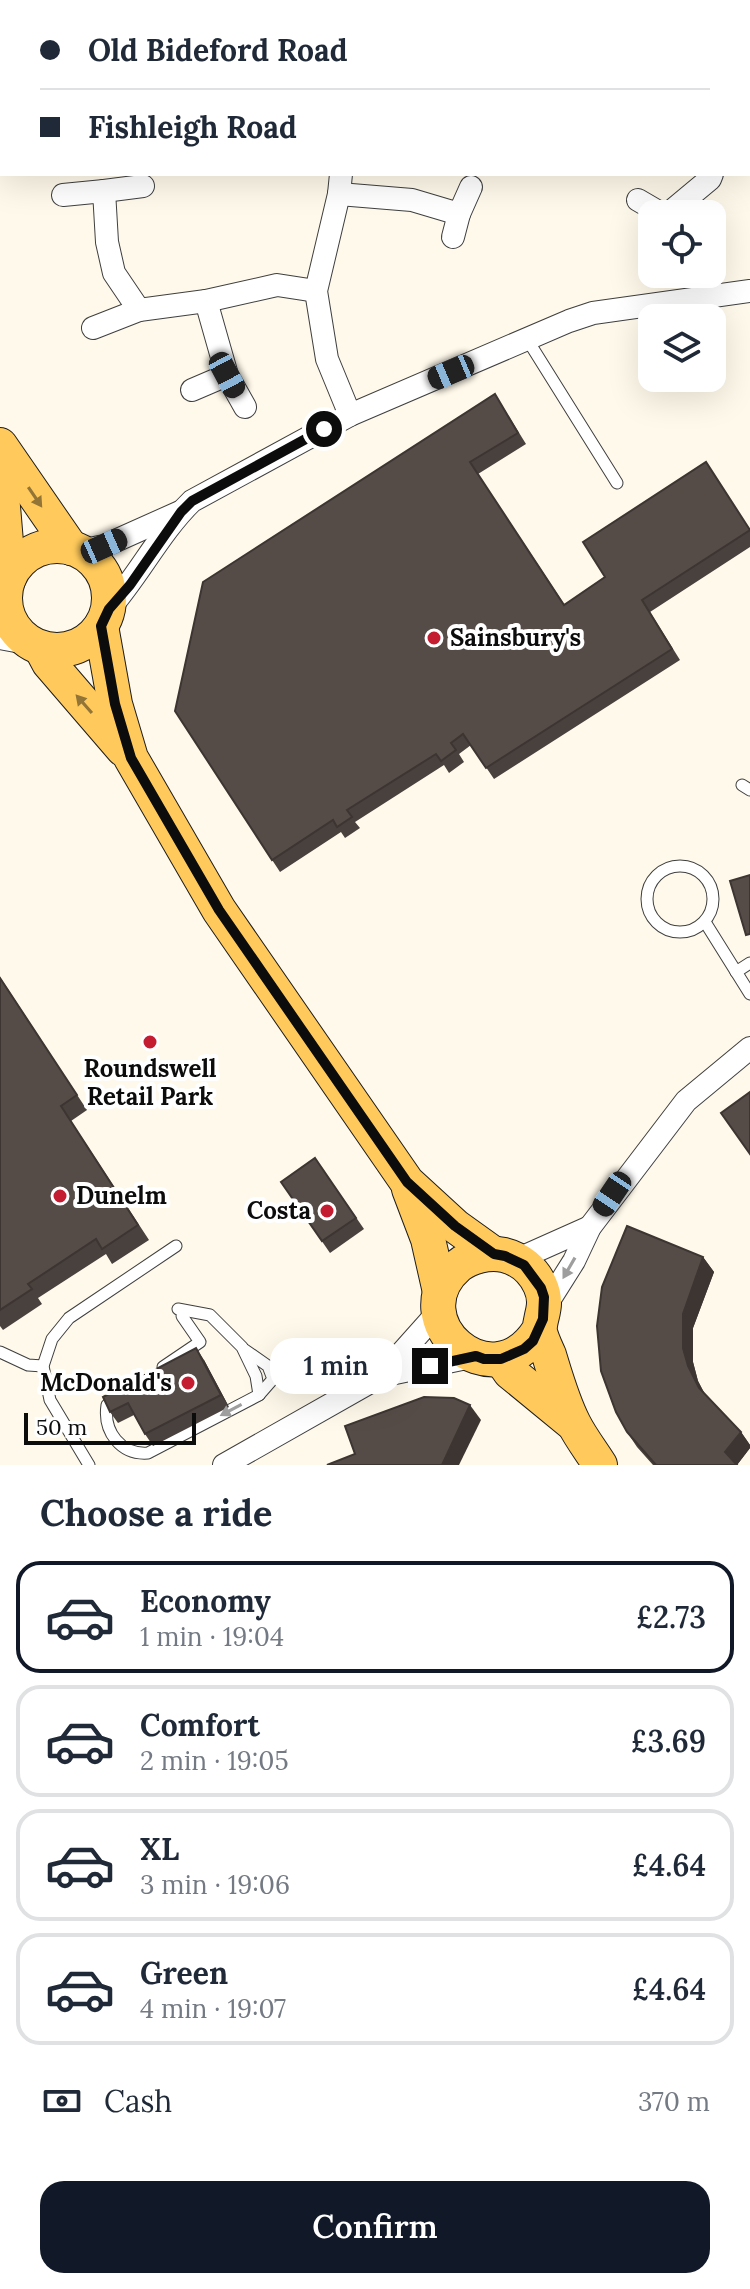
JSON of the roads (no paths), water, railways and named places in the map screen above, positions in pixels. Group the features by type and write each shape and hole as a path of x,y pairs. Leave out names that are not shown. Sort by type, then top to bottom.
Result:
{"main road":[{"path":"0,445 76,549 100,569 109,588 105,617 115,704 131,758"},
{"path":"0,471 5,596 7,614 15,628 23,641 49,663 131,758 227,921 407,1182 455,1226 531,1271 537,1279 542,1318 574,1425 600,1465"},
{"path":"6,582 19,563 34,551 52,546 76,549"},
{"path":"23,641 58,650 75,647 90,639 105,617"},
{"path":"407,1182 428,1239 444,1330 453,1344 467,1354 489,1358 510,1372 574,1425"},
{"path":"440,1302 448,1276 461,1264 477,1256 505,1257"},
{"path":"489,1358 524,1349 542,1318"}],"street":[{"path":"685,200 711,176"},
{"path":"350,415 327,359 316,291 340,184 459,214"},
{"path":"63,195 143,186"},
{"path":"453,237 471,187"},
{"path":"104,191 107,242 114,273 139,310"},
{"path":"93,328 139,310 206,301 277,285 316,291"},
{"path":"105,617 192,501 350,415 593,313 750,291"},
{"path":"206,301 227,375 245,407"},
{"path":"192,390 227,375"},
{"path":"76,549 104,546 181,512"},
{"path":"542,1318 590,1227 612,1194 686,1101 750,1048"},
{"path":"505,1257 590,1227"},
{"path":"381,1376 440,1302"},
{"path":"226,1465 381,1376 489,1358"}],"lane":[{"path":"527,339 617,483"},
{"path":"679,865 692,867 703,874 711,885 714,897 712,910 705,922 681,932 668,930 657,923 649,913 646,900 648,887 655,876 666,868 679,865"},
{"path":"705,922 750,994"},
{"path":"736,972 750,963"},
{"path":"89,1465 50,1400 43,1366 52,1339 69,1318 176,1246"},
{"path":"131,1389 107,1405 106,1413 108,1425 121,1448 137,1454 148,1453 259,1395 256,1376 242,1347 210,1315 180,1313 200,1342 154,1373"},
{"path":"0,1352 28,1365 43,1366"}],"place":[{"name":"Sainsbury's","path":"434,638"},
{"name":"Roundswell Retail Park","path":"150,1042"},
{"name":"Dunelm","path":"60,1196"},
{"name":"Costa","path":"327,1211"},
{"name":"McDonald's","path":"188,1383"}]}
